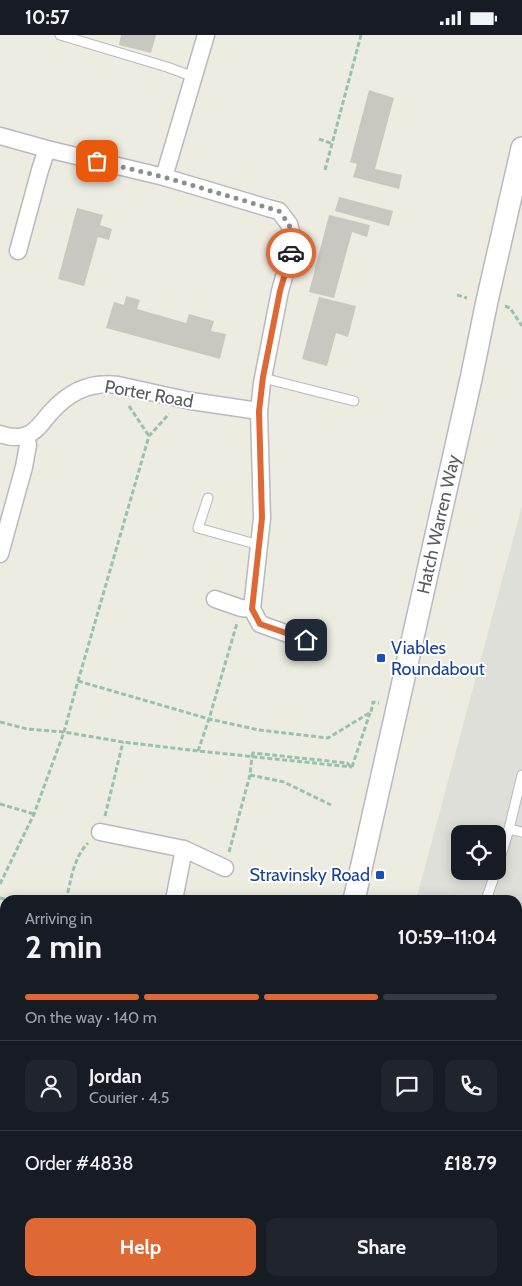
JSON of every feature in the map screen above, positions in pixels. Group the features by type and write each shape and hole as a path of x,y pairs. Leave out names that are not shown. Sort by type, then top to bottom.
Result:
{"street":[{"path":"164,177 206,35"},
{"path":"0,136 164,177 279,211 289,224 294,242 280,291 263,377 259,411 262,518 247,609"},
{"name":"Hatch Warren Way","path":"355,895 471,379 486,301 522,148"},
{"path":"18,251 47,149"},
{"name":"Porter Road","path":"26,435 39,427 66,397 74,392 106,383 203,403 259,411"},
{"path":"0,434 9,437 26,435 28,445 24,467 0,554"},
{"path":"215,599 247,609 260,624 306,640"},
{"path":"100,832 184,849 225,868"},
{"path":"175,895 184,849"}],"lane":[{"path":"60,35 168,67 194,77"},
{"path":"263,377 354,401"},
{"path":"208,498 198,527 259,545"},
{"path":"506,839 522,775"},
{"path":"509,829 522,832"},
{"path":"488,895 493,880"}],"path":[{"path":"325,170 361,35"},
{"path":"319,139 333,144"},
{"path":"502,305 510,308 522,326"},
{"path":"126,401 149,436"},
{"path":"0,884 34,814 64,731 149,436 172,409"},
{"path":"198,751 247,609"},
{"path":"78,681 209,719 259,730 328,738 371,712"},
{"path":"0,722 27,729 64,731 123,742 352,767 373,702 386,704"},
{"path":"225,868 250,775 252,756"},
{"path":"250,775 284,782 330,805"},
{"path":"0,804 34,814"}],"shaded area":[{"path":"522,506 522,895 417,895"}],"building":[{"path":"121,35 156,35 151,53 119,45"},
{"path":"369,90 394,98 375,169 402,175 399,189 353,177 357,164 350,162"},
{"path":"339,197 393,211 389,226 335,211"},
{"path":"77,208 103,215 100,225 112,229 109,240 98,237 84,286 58,279"},
{"path":"329,215 370,225 367,237 352,232 334,298 309,292"},
{"path":"126,296 140,300 137,309 186,323 189,314 214,321 211,331 226,334 220,359 106,328 114,302 124,305"},
{"path":"319,297 356,306 348,337 336,333 327,366 302,359"}],"way so far":[{"path":"97,161 164,177 279,211 289,224 294,242 291,253"}],"place":[{"name":"Viables Roundabout","path":"381,658"},
{"name":"Stravinsky Road","path":"380,875"}],"route":[{"path":"291,253 280,291 262,383 259,411 262,518 252,609 260,624 306,640"}]}
